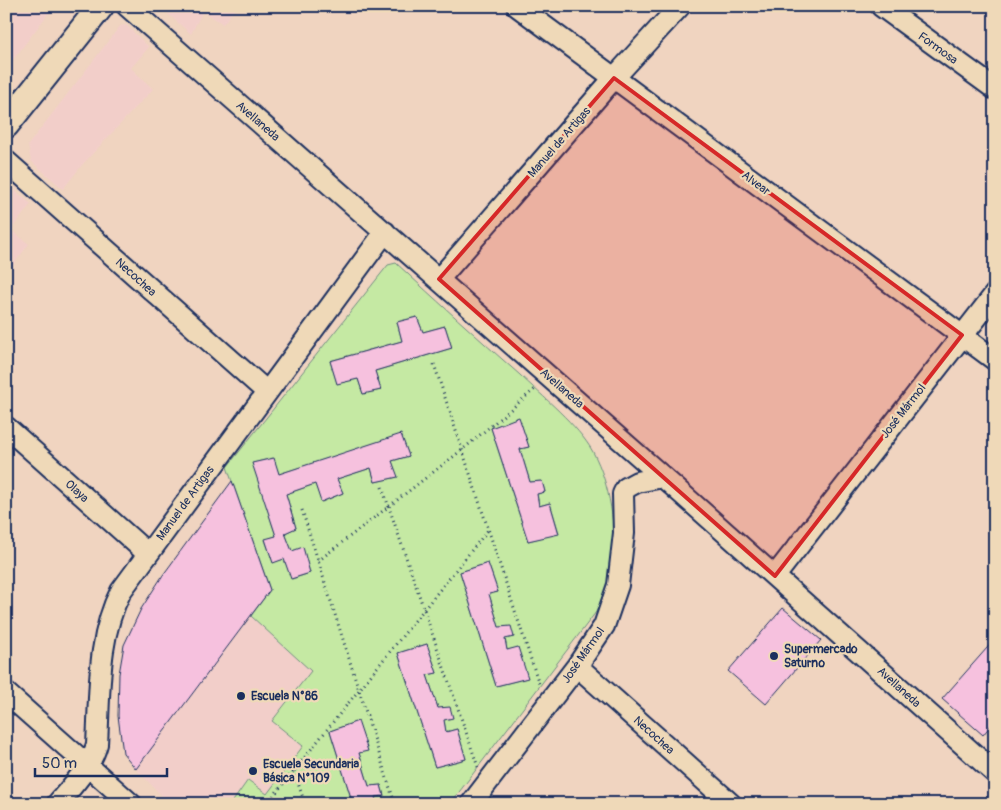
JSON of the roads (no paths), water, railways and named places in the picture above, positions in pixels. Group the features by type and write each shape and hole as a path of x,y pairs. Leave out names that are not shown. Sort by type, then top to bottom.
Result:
{"main road":[{"path":"6,125 101,6"}],"street":[{"name":"Avellaneda","path":"127,6 439,279 995,773"},
{"name":"Alvear","path":"517,6 995,360"},
{"name":"Manuel de Artigas","path":"439,279 614,78 680,6"},
{"name":"Formosa","path":"881,6 995,90"},
{"name":"Necochea","path":"6,161 267,392"},
{"name":"Manuel de Artigas","path":"57,804 88,765 97,744 104,640 114,605 121,591 385,232"},
{"name":"José Mármol","path":"775,576 995,294"},
{"name":"Olaya","path":"6,427 148,554"},
{"name":"José Mármol","path":"470,804 577,666 604,626 618,585 624,533 623,494 626,488 637,482 663,477"},
{"name":"Necochea","path":"577,666 731,804"},
{"path":"6,692 131,804"}],"place":[{"name":"Supermercado Saturno","path":"774,656"},
{"name":"Escuela N°86","path":"241,696"},
{"name":"Escuela Secundaria Básica N°109","path":"253,771"}]}
